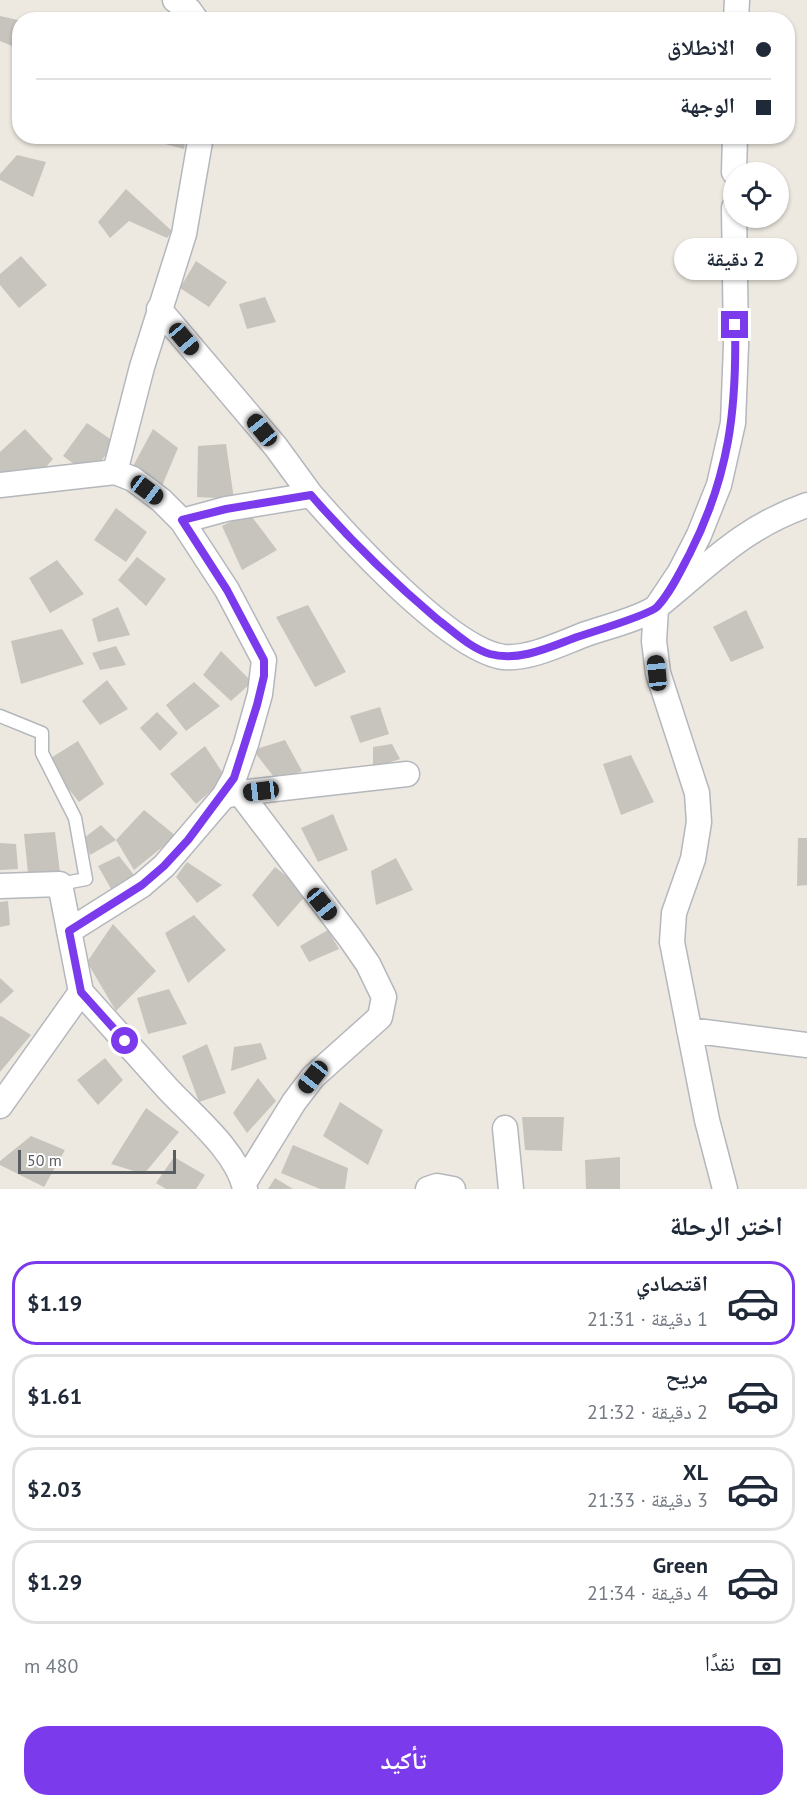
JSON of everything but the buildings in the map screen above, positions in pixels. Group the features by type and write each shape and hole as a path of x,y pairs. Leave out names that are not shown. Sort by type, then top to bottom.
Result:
{"street":[{"path":"175,0 190,12"},
{"path":"115,472 159,309 184,234 200,144"},
{"path":"734,162 735,144"},
{"path":"725,1189 706,1120 672,942 674,913 693,859 699,822 697,793 657,673 654,641 656,608 680,572 699,535 719,485 733,423 736,345 734,228"},
{"path":"159,309 276,447 311,495 353,543 396,584 452,631 487,653 511,657 537,651 656,608 734,541 767,521 807,505"},
{"path":"0,485 115,472 133,479 161,500 182,520 227,590 264,660 260,693 234,778 232,794 164,866 142,885 69,931"},
{"path":"182,520 226,509 311,495"},
{"path":"232,794 407,774"},
{"path":"232,794 350,938 368,964 384,997 380,1017 313,1077 294,1102 244,1186"},
{"path":"0,886 60,884 81,992 202,1123 232,1161 244,1186"},
{"path":"0,1106 81,992"},
{"path":"689,1030 807,1045"},
{"path":"505,1128 511,1189"},
{"path":"428,1189 437,1186 453,1189"}],"lane":[{"path":"0,716 42,733 42,753 75,818 86,879 60,884"}],"route":[{"path":"125,1041 81,992 69,931 142,885 164,866 224,796 234,778 246,744 264,676 264,660 254,638 227,590 182,520 226,509 311,495 353,543 396,584 471,645 487,653 511,657 537,651 656,608 680,572 699,535 719,485 724,464 733,423 735,325"}]}
